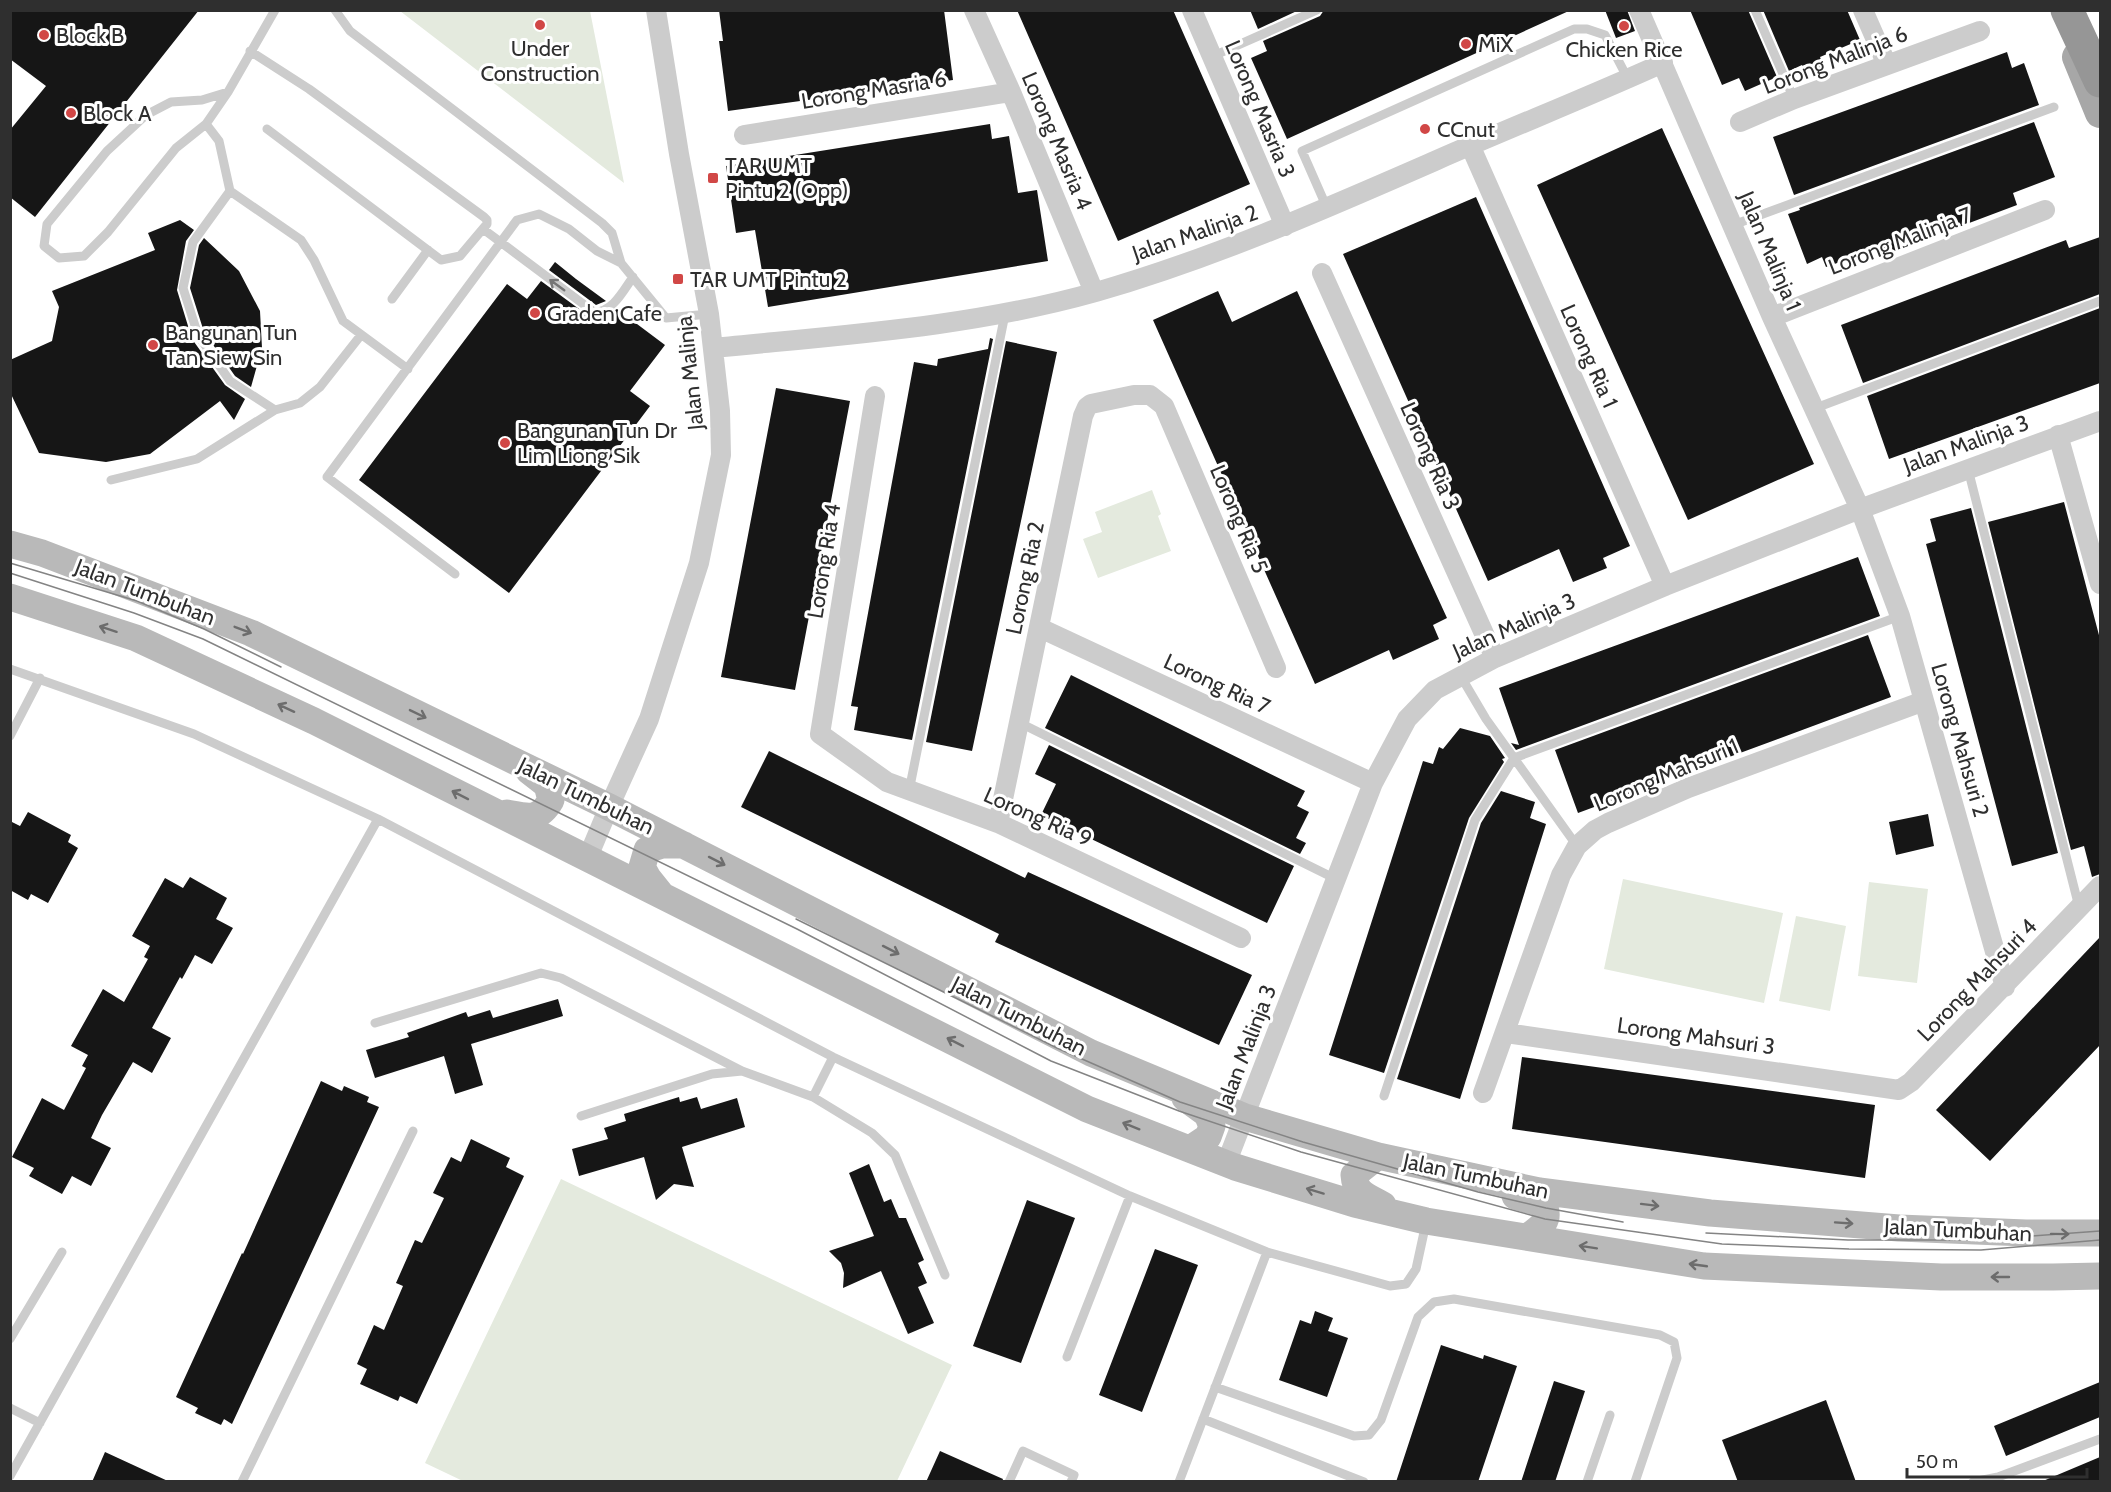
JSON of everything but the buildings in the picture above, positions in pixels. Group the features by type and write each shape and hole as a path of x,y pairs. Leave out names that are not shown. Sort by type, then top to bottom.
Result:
{"highway":[{"path":"2067,10 2100,81"}],"main road":[{"path":"2056,10 2100,112"},
{"name":"Jalan Tumbuhan","path":"10,544 42,553 251,633 684,844 1091,1053 1245,1118 1378,1156 1539,1191 1710,1213 1899,1228 2026,1233 2100,1233"},
{"name":"Jalan Tumbuhan","path":"10,597 136,638 314,721 1087,1108 1226,1164 1355,1204 1414,1218 1704,1266 1941,1277 2100,1276"},
{"path":"491,811 531,818 544,812 551,800 547,785 519,763"},
{"path":"660,894 642,867 647,850 662,845 684,844"},
{"path":"1170,1086 1207,1114 1212,1126 1208,1137 1190,1149"},
{"path":"1378,1156 1354,1175 1354,1185 1358,1191 1414,1218"},
{"path":"1505,1184 1514,1196 1543,1204 1547,1211 1546,1221 1527,1237"}],"street":[{"name":"Jalan Malinja","path":"588,857 649,719 699,563 721,455 720,411 710,314 680,164 656,10"},
{"name":"Lorong Masria 4","path":"974,10 1011,92 1094,292"},
{"name":"Lorong Masria 3","path":"1192,10 1285,226"},
{"name":"Jalan Malinja 1","path":"1639,10 1772,317 1860,509"},
{"path":"1863,10 1887,65"},
{"name":"Lorong Malinja 6","path":"1740,122 1794,99 1980,31"},
{"name":"Jalan Malinja 2","path":"714,348 896,330 1005,312 1094,292 1203,258 1285,226 1663,63"},
{"name":"Lorong Masria 6","path":"744,135 1011,92"},
{"name":"Lorong Ria 1","path":"1470,146 1665,586"},
{"name":"Lorong Malinja 7","path":"1772,317 2045,210"},
{"name":"Lorong Ria 3","path":"1322,273 1496,658"},
{"name":"Lorong Ria 2","path":"998,823 1084,412 1095,402 1134,395 1150,395"},
{"name":"Lorong Ria 5","path":"1150,395 1164,406 1276,668"},
{"name":"Lorong Ria 4","path":"820,734 875,396"},
{"name":"Jalan Malinja 3","path":"1226,1164 1373,783 1415,708 1435,690 1496,658 1665,586 1860,509 2100,420"},
{"path":"2058,435 2100,584"},
{"name":"Lorong Mahsuri 2","path":"1860,509 1900,616 2005,987"},
{"name":"Lorong Ria 7","path":"1040,628 1373,783"},
{"name":"Lorong Mahsuri 1","path":"1483,1093 1561,875 1577,846 1595,830 1608,822 1688,788 1924,701"},
{"name":"Lorong Ria 9","path":"820,734 887,782 998,823 1241,938"},
{"name":"Lorong Mahsuri 4","path":"1879,1088 1899,1090 1911,1082 2100,886"},
{"name":"Lorong Mahsuri 3","path":"1506,1033 1879,1088"}],"lane":[{"path":"228,92 202,100 171,102 146,115 107,151 47,224 44,246 59,258 84,256 108,232 176,148 206,123 228,92 275,10"},
{"path":"335,10 350,31 602,223 612,233 621,263"},
{"path":"1212,57 1317,10"},
{"path":"1755,10 1794,99"},
{"path":"1327,208 1302,151 1574,29 1587,29 1605,35 1628,79"},
{"path":"250,51 309,89 488,220 487,224 460,256 441,260 267,129"},
{"path":"1734,225 2054,107"},
{"path":"206,123 219,141 230,190 301,240 314,260 343,321 408,369"},
{"path":"230,190 193,242 183,288 198,335 230,381 275,410"},
{"path":"455,574 327,477 517,220 539,214 569,229 597,251 621,263 666,318 710,314"},
{"path":"483,229 594,312 602,312 609,308 633,277"},
{"path":"392,299 428,250"},
{"path":"1814,409 2100,301"},
{"path":"909,790 1005,312"},
{"path":"111,480 197,459 275,410 300,403 320,387 361,335"},
{"path":"1968,469 2079,907"},
{"path":"1384,1096 1475,820 1514,758 1900,616"},
{"path":"10,669 194,734 378,819 833,1057 1130,1196 1267,1252 1390,1286 1406,1284 1416,1269 1414,1218"},
{"path":"1460,675 1486,719 1577,846"},
{"path":"10,736 40,678"},
{"path":"1020,723 1336,879"},
{"path":"10,1476 378,819"},
{"path":"375,1023 541,973 561,978 742,1071 813,1096 872,1133 895,1155 945,1275"},
{"path":"813,1096 833,1057"},
{"path":"581,1116 712,1074 742,1071"},
{"path":"242,1482 413,1131"},
{"path":"1067,1356 1130,1196"},
{"path":"10,1339 62,1252"},
{"path":"1179,1482 1267,1252"},
{"path":"1215,1387 1354,1436 1369,1435 1381,1420 1418,1317 1434,1302 1454,1299 1660,1335 1674,1342 1677,1359 1635,1482"},
{"path":"10,1408 40,1423"},
{"path":"1587,1482 1610,1415"},
{"path":"1203,1419 1364,1482"},
{"path":"1973,1482 1998,1477 2100,1439"},
{"path":"1009,1482 1023,1451 1074,1475 1071,1482"}],"shaded area":[{"path":"400,11 590,11 624,183"},
{"path":"1152,490 1161,514 1158,516 1171,551 1098,578 1083,539 1102,532 1095,512"},
{"path":"1623,879 1783,913 1764,1003 1604,969"},
{"path":"1869,882 1928,889 1917,983 1858,976"},
{"path":"1796,916 1846,926 1830,1011 1779,1001"},
{"path":"561,1179 952,1365 897,1481 465,1482 425,1463"}],"tram line":[{"path":"10,563 137,601 204,629 281,667"},
{"path":"10,573 134,613 203,639 797,929 1051,1061 1179,1111 1301,1152 1545,1219 1722,1244 1849,1249 1981,1250 2100,1240"},
{"path":"796,919 1057,1048 1180,1102 1303,1142 1478,1192 1546,1208 1623,1222"},
{"path":"1706,1233 1848,1240 1980,1240 2100,1231"}],"place":[{"name":"Under Construction","path":"540,25"},
{"name":"Chicken Rice","path":"1624,26"},
{"name":"Block B","path":"44,35"},
{"name":"MiX","path":"1466,44"},
{"name":"Block A","path":"71,113"},
{"name":"CCnut","path":"1425,129"},
{"name":"TAR UMT Pintu 2 (Opp)","path":"713,178"},
{"name":"TAR UMT Pintu 2","path":"678,279"},
{"name":"Graden Cafe","path":"535,313"},
{"name":"Bangunan Tun Tan Siew Sin","path":"153,345"},
{"name":"Bangunan Tun Dr Lim Liong Sik","path":"505,443"}]}
